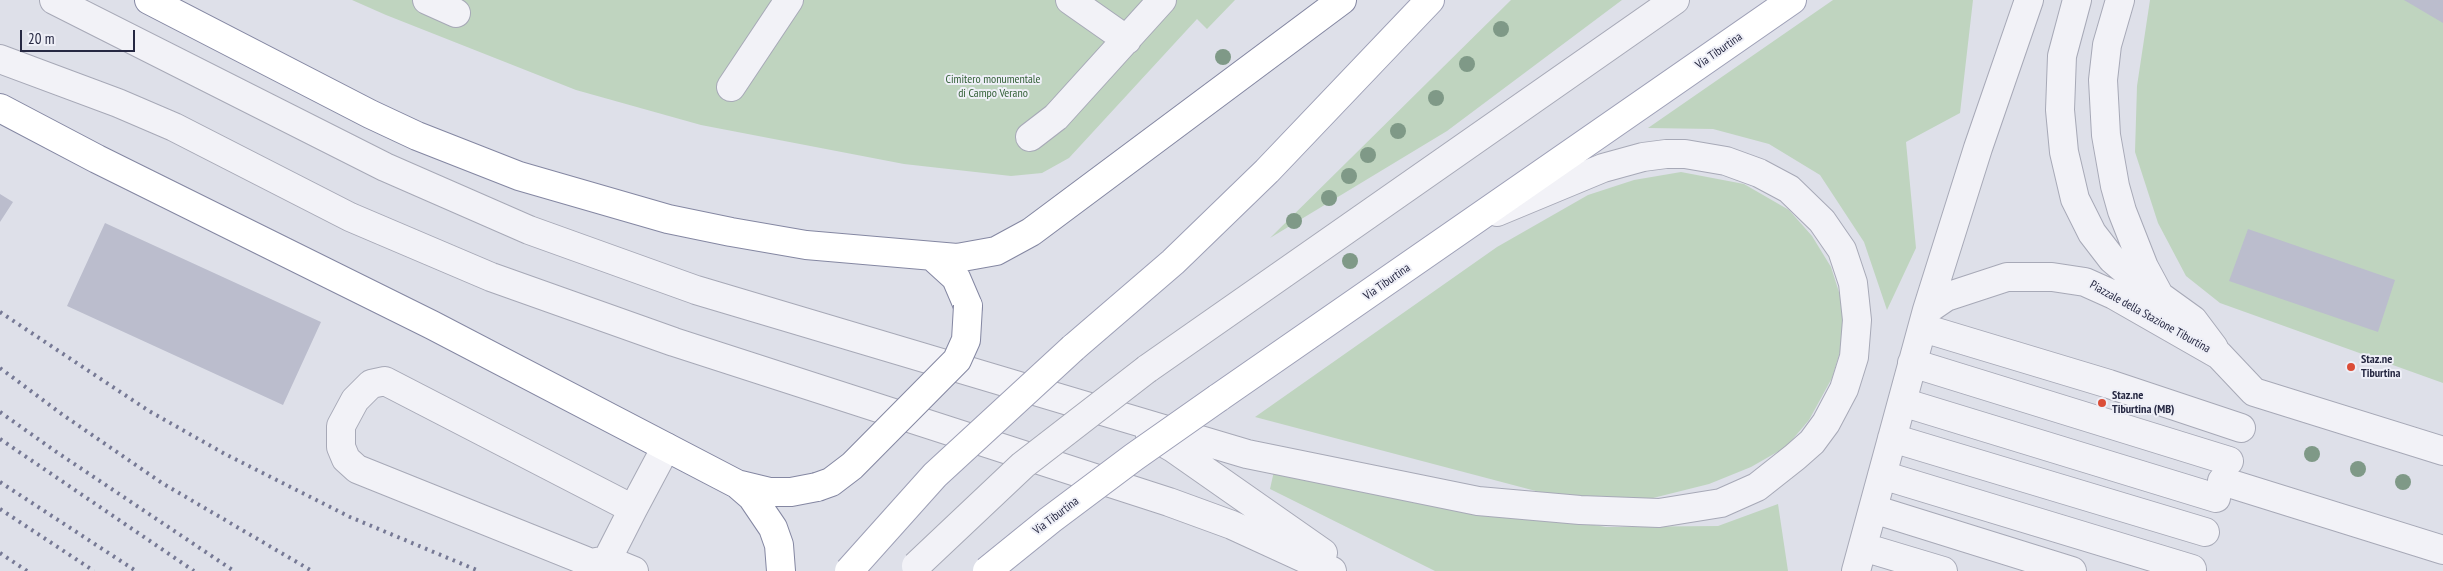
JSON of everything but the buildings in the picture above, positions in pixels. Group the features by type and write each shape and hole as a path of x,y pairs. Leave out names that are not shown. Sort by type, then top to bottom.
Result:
{"main road":[{"path":"149,0 378,118 426,140 519,176 660,217 731,232 806,245 934,258 957,258 987,254 1019,240 1342,0"},
{"path":"849,571 935,475 1073,348 1126,305 1187,249 1267,171 1430,0"},
{"name":"Via Tiburtina","path":"987,571 1050,520 1134,457 1792,0"},
{"path":"0,108 97,159 441,330 737,484 752,497 773,528 779,545 780,571"},
{"path":"737,484 770,492 791,492 831,482 852,466 957,360 966,340 968,306 956,278 934,258"}],"street":[{"path":"54,0 385,167 529,230 696,290 1247,454 1459,498 1580,510 1660,513 1721,503 1757,487 1812,442 1838,402 1849,376 1856,338 1855,303 1848,266 1834,238 1810,209 1789,189 1759,172 1726,161 1685,154 1643,157 1603,168 1477,220"},
{"path":"427,0 456,13"},
{"path":"731,87 789,0"},
{"path":"1070,0 1127,40"},
{"path":"1030,136 1056,117 1162,0"},
{"path":"913,569 1023,465 1147,370 1675,0"},
{"path":"1943,571 1859,559 1925,319 2029,0"},
{"path":"2077,0 2062,56 2060,110 2064,152 2075,199 2084,219 2106,253 2122,269 2158,293 2193,320 2219,355"},
{"path":"2120,0 2107,45 2103,80 2106,135 2115,186 2122,211 2144,266 2158,293"},
{"path":"0,60 118,103 174,127 350,217 491,277 674,342 1232,524 1332,571"},
{"name":"Piazzale della Stazione Tiburtina","path":"1925,319 1946,297 2007,277 2061,278 2086,282 2114,295 2219,355 2254,392"},
{"path":"1925,319 2241,428"},
{"path":"1912,363 2223,480 2443,550"},
{"path":"633,509 385,381 371,384 355,400 341,426 341,447 346,458 357,469 590,564 607,560 634,571"},
{"path":"1882,475 2192,570 2254,392 2443,451"},
{"path":"1902,402 2223,480"},
{"path":"1106,412 1173,448 1350,571"},
{"path":"1892,438 2205,532"},
{"path":"607,560 666,446"},
{"path":"1873,509 2072,571"}],"green space":[{"name":"Cimitero monumentale di Campo Verano","path":"352,0 1235,0 1207,29 1197,19 1069,158 1042,173 1011,176 904,164 701,125 576,90"},
{"path":"1511,0 1622,0 1447,131 1270,238"},
{"path":"1833,0 1973,0 1960,113 1906,142 1916,248 1887,310 1864,242 1820,175 1769,144 1713,129 1648,128"},
{"path":"2150,0 2443,0 2443,383 2220,303 2186,276 2158,223 2135,152 2137,86"},
{"path":"1681,172 1744,184 1789,210 1812,236 1831,267 1844,308 1842,345 1832,378 1809,420 1786,447 1751,467 1709,484 1653,498 1570,500 1255,417 1497,247 1588,195 1634,180"},
{"path":"1274,471 1606,527 1718,526 1778,504 1788,571 1435,571 1270,489"}],"railway":[{"path":"0,312 149,411 225,454 350,517 479,571"},
{"path":"0,368 63,415 162,483 312,571"},
{"path":"0,412 234,571"},
{"path":"0,439 194,571"},
{"path":"0,482 136,571"},
{"path":"0,509 94,571"},
{"path":"0,553 27,571"}],"place":[{"name":"Staz.ne Tiburtina","path":"2351,367"},
{"name":"Staz.ne Tiburtina (MB)","path":"2102,403"}]}
